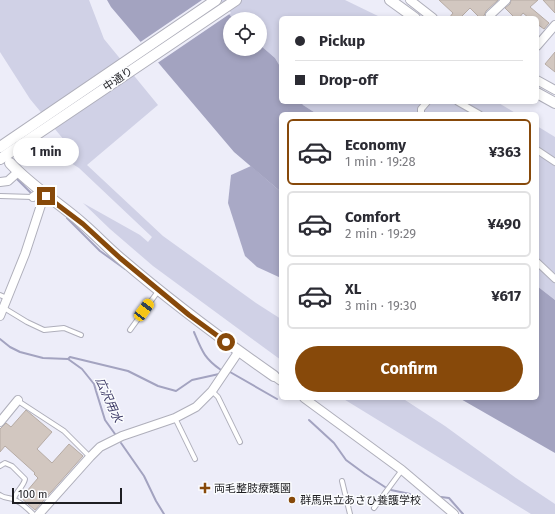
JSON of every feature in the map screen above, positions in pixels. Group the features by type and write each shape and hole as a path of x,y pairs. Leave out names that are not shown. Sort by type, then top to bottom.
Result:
{"street":[{"name":"中通り","path":"0,159 28,133 216,0"},
{"name":"中通り","path":"0,147 28,133 236,0"},
{"path":"390,0 412,16"},
{"path":"489,16 506,0"},
{"path":"414,1 431,16"},
{"path":"539,44 555,25"},
{"path":"539,81 555,90"},
{"path":"539,94 555,103"},
{"path":"462,104 476,112"},
{"path":"539,151 555,162"},
{"path":"10,163 40,195 83,224 120,258 189,315 278,379"},
{"path":"0,182 8,181 18,172"},
{"path":"2,312 4,297 25,254 42,202 40,195"},
{"path":"539,264 555,279"},
{"path":"40,514 100,447 112,440 175,418 196,407 212,391 239,351"},
{"path":"1,419 18,400"},
{"path":"307,400 402,470 454,514"}],"lane":[{"path":"0,196 40,195"},
{"path":"130,330 159,290"},
{"path":"2,312 44,330 64,328 81,335"},
{"path":"212,391 218,397 240,442"},
{"path":"18,400 64,432 90,457"},
{"path":"175,418 195,459"},
{"path":"0,466 5,463 12,466 25,479 14,499"},
{"path":"374,508 402,470"},
{"path":"342,481 350,514"},
{"path":"0,495 2,498 14,499 33,514"}],"shaded area":[{"path":"0,0 89,0 104,39 158,105 87,165 163,236 256,303 279,318 279,359 153,266 110,229 83,203 140,235 148,242 152,237 79,168 58,155 69,146 30,99 0,52"},
{"path":"107,0 218,0 227,12 223,12 223,56 267,56 267,51 275,58 279,65 279,104 302,104 314,112 279,112 279,190 234,152 111,7"},
{"path":"218,0 345,0 378,16 279,16 279,65 275,58 267,51 267,12 227,12"},
{"path":"302,104 500,104 514,112 314,112"},
{"path":"539,127 555,137 555,300 539,288"},
{"path":"251,166 279,190 279,277 257,267 245,256 228,203 231,175"},
{"path":"539,288 555,300 555,453 462,400 539,400"},
{"path":"345,400 405,400 445,426 516,478 555,504 555,514 531,514"}],"pier":[{"path":"202,0 220,0 230,12 223,12 223,18 156,64 139,43"}],"building":[{"path":"439,0 498,0 486,11 484,16 478,16 470,8 462,16 451,16 453,13"},
{"path":"511,0 538,0 530,7 549,23 544,29 539,25 539,16 527,16 523,13 521,16 513,16 505,8 510,4"},
{"path":"543,0 555,0 555,13"},
{"path":"555,52 555,72 545,64"},
{"path":"26,410 52,432 37,449 52,463 69,444 83,456 35,510 21,498 38,478 34,474 35,473 5,446 0,452 0,429 6,423 11,427"}],"waterway":[{"path":"17,179 31,193"},
{"path":"67,218 100,251 125,269"},
{"path":"194,332 204,354 221,370"},
{"name":"広沢用水","path":"0,339 10,347 20,352 43,358 68,359 82,369 94,384 105,420 115,434"},
{"path":"68,359 70,357 128,371 158,386 176,391 192,380 219,374"},
{"path":"230,372 277,399"},
{"path":"309,420 334,443 346,460 385,487"},
{"name":"広沢用水","path":"121,443 144,476 164,514"},
{"path":"391,490 410,494"},
{"path":"441,497 449,498 463,514"}],"place":[{"name":"両毛整肢療護園","path":"205,488"},
{"name":"群馬県立あさひ養護学校","path":"292,500"}],"route":[{"path":"46,196 83,224 120,258 189,315 226,342"}]}
